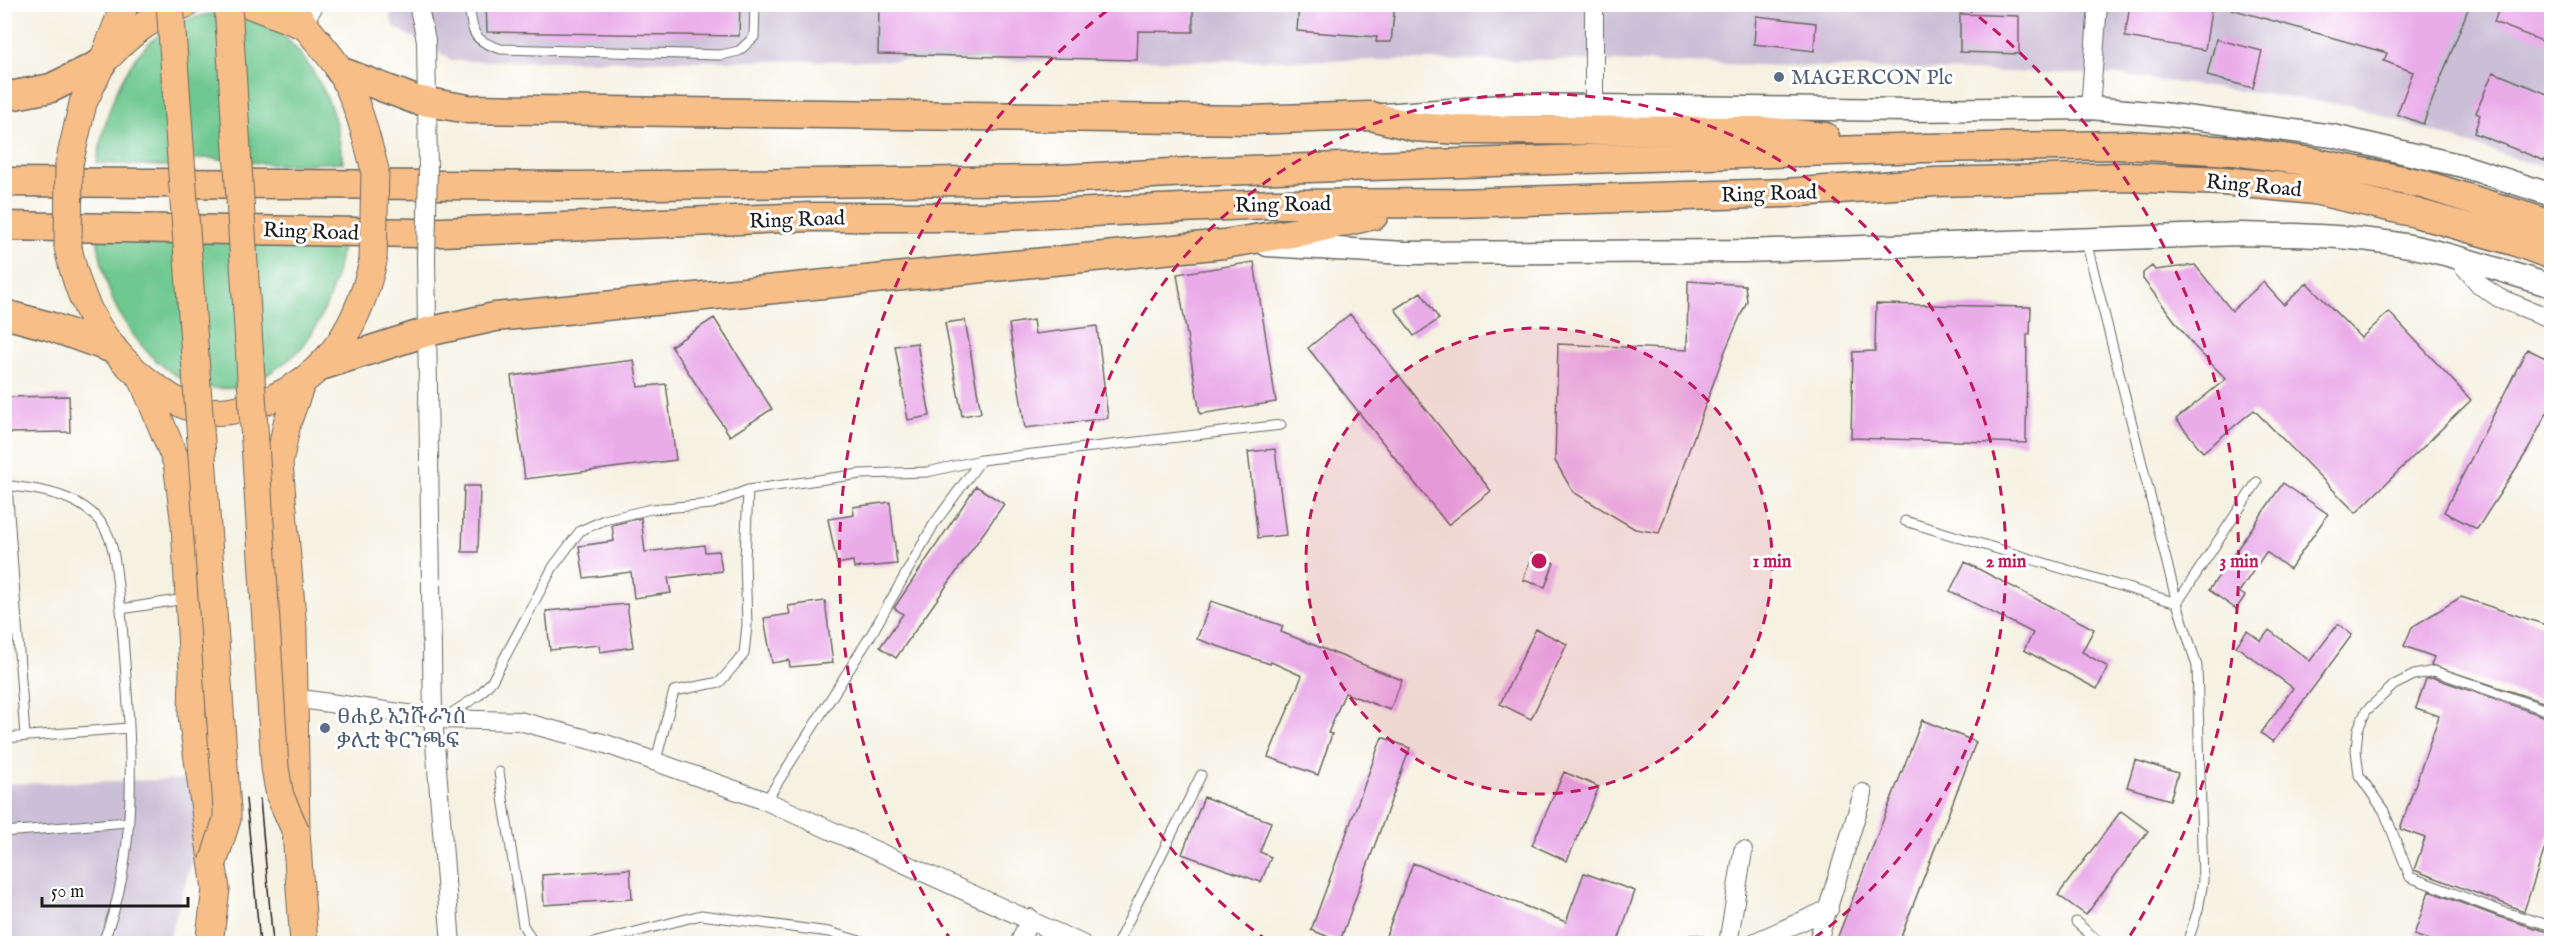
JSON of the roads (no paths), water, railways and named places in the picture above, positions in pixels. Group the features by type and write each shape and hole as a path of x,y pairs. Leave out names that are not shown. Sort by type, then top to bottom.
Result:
{"highway":[{"path":"4,97 51,88 102,63"},
{"path":"340,71 427,103 468,109 1250,120 1371,116 1415,127 1459,130 1762,131 1925,148"},
{"name":"Ring Road","path":"4,182 579,186 1042,180 1189,172 1925,148 2127,145 2233,152 2312,162 2422,184 2552,225"},
{"name":"Ring Road","path":"4,226 408,234 811,217 983,217 1260,204 1786,193 1935,182 2124,177 2223,181 2314,190 2416,213 2514,241 2552,255"},
{"path":"324,365 427,332 495,317 1224,244 1304,231 1428,202"},
{"path":"4,314 50,326 113,349"}],"main road":[{"path":"124,4 102,63 83,103 69,164 68,247 74,275 90,314 113,349 141,378 190,408 227,412 274,400 302,384 324,365 361,300 373,261 375,170 362,120 340,71 302,11 248,4"},
{"path":"170,4 227,809 227,819 213,863"},
{"path":"102,63 132,31 161,13 186,4"},
{"path":"228,4 275,768 280,796 296,832"},
{"path":"141,378 177,463 185,525 193,670 192,717 216,889 209,944"},
{"path":"302,384 287,423 279,463 293,629 296,832 304,944"}],"street":[{"path":"418,4 426,39 427,332 438,718 451,944"},
{"path":"1593,4 1594,106"},
{"path":"2090,108 2098,4"},
{"path":"1371,116 1515,105 1909,110 2090,108 2162,114 2333,136 2463,166 2552,195"},
{"path":"1224,244 1417,253 1746,251 2240,234 2320,236 2380,241 2457,257 2552,286"},
{"path":"2457,257 2481,286 2499,298 2552,319"},
{"path":"294,698 438,718 519,721 656,760 766,801 1030,918 1082,944"},
{"path":"1816,944 1829,909 1863,793"},
{"path":"1728,944 1743,852"},
{"path":"1751,944 1829,909"},
{"path":"1019,944 1030,918"},
{"path":"1692,944 1699,944"}],"lane":[{"path":"469,4 472,31 482,43 501,49 721,55 739,51 754,37 755,4"},
{"path":"2086,241 2177,603 2197,666 2203,881 2198,910 2187,944"},
{"path":"438,718 478,696 492,681 553,567 580,531 604,520 651,509 712,504 748,490 860,474 927,472 981,460 1281,425"},
{"path":"766,801 871,635 934,524 981,460"},
{"path":"2177,603 2257,482"},
{"path":"26,736 6,485 45,490 74,500 94,514 110,539 120,609 129,728 128,822 124,871 113,920 102,944"},
{"path":"656,760 674,691 720,682 744,654 747,625 745,559 748,490"},
{"path":"1905,521 2177,603"},
{"path":"120,609 188,598"},
{"path":"2552,712 2434,671 2414,675 2394,685 2366,711 2358,729 2356,750 2359,775 2384,811 2410,877 2552,926"},
{"path":"4,738 129,728"},
{"path":"499,772 523,925 534,944"},
{"path":"1118,944 1201,775"},
{"path":"4,832 128,822"},
{"path":"589,944 701,915 829,932 870,944"},
{"path":"2076,922 2101,944"}],"tram line":[{"path":"246,799 260,944"},
{"path":"260,799 273,944"}],"place":[{"name":"MAGERCON Plc","path":"1779,77"},
{"name":"ፀሐይ ኢንሹራንስ ቃሊቲ ቅርንጫፍ","path":"325,728"}]}
